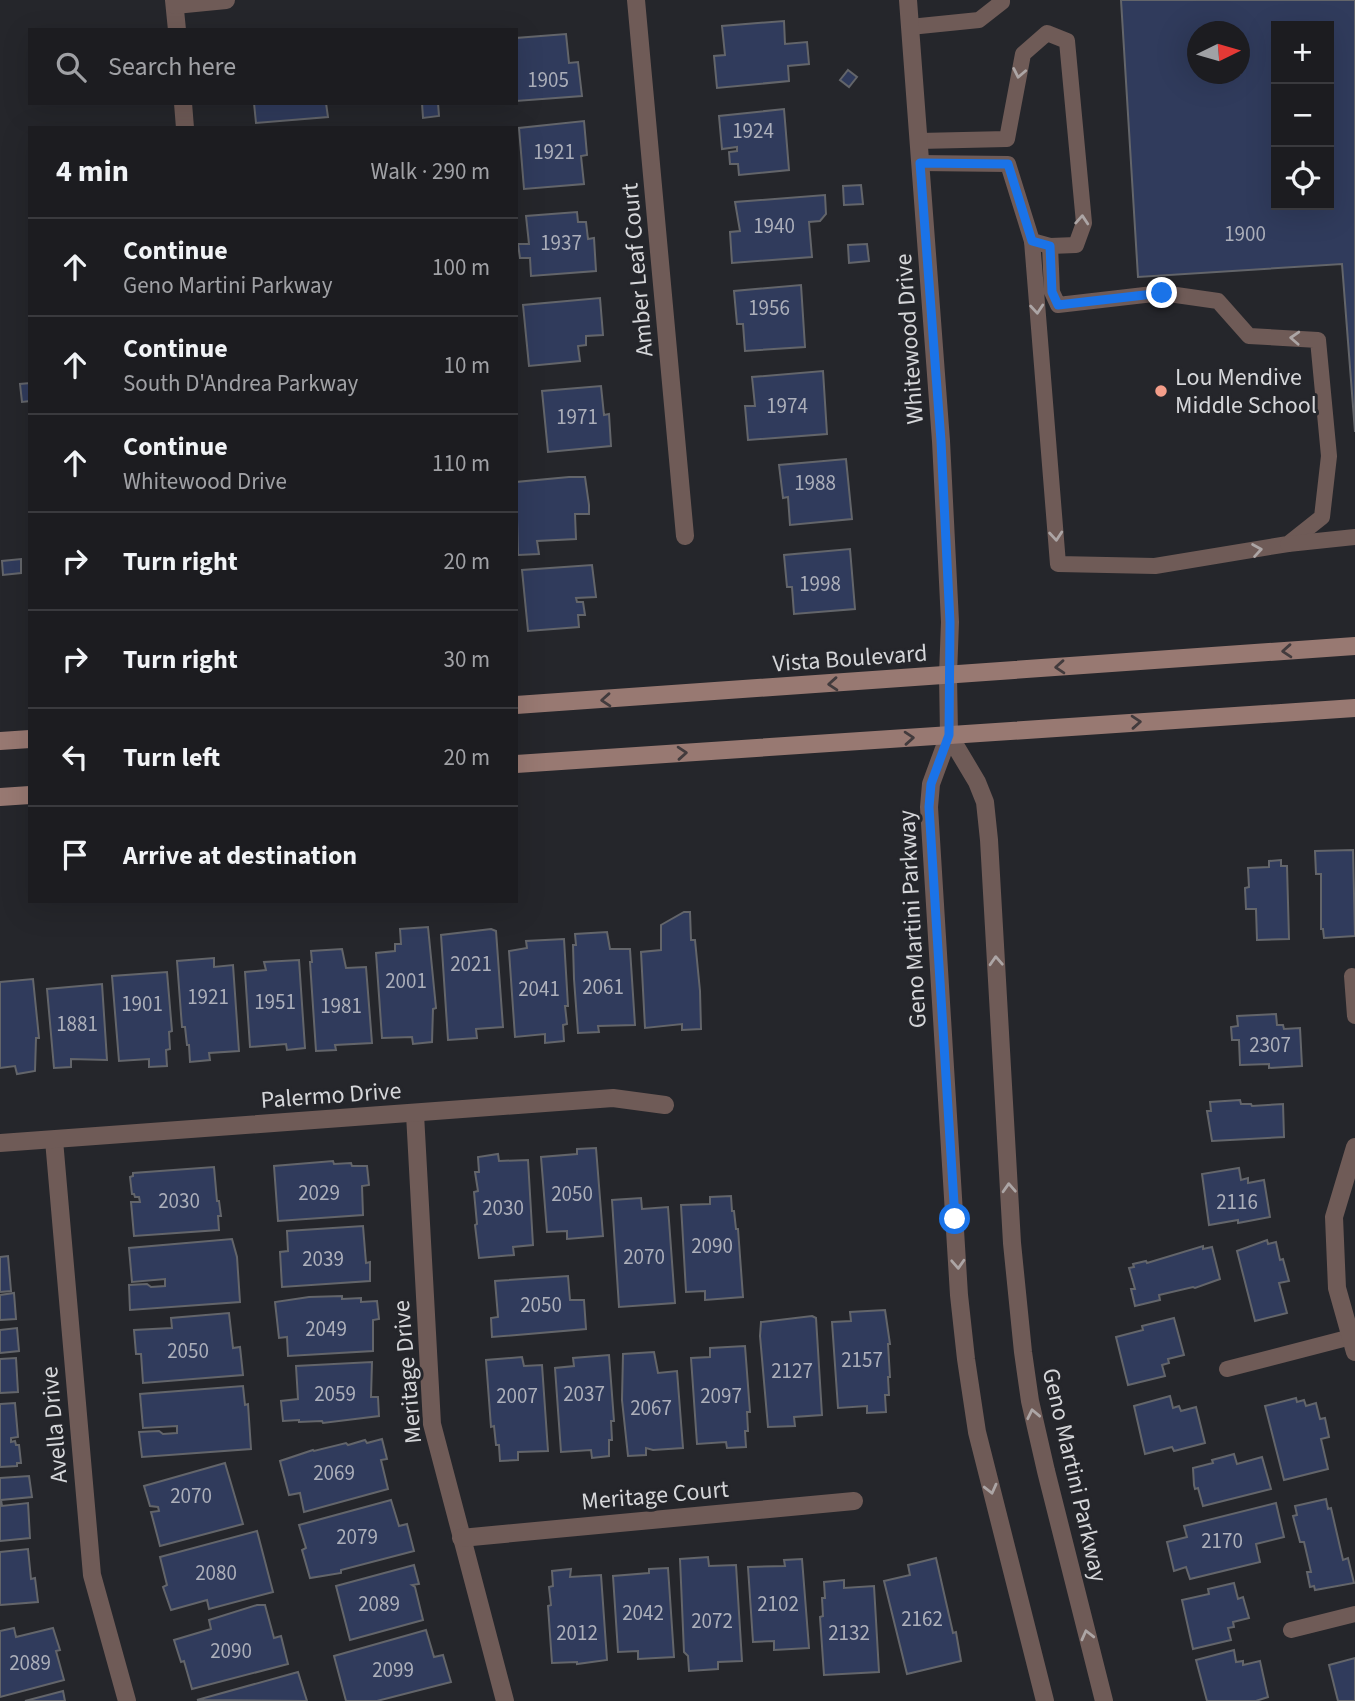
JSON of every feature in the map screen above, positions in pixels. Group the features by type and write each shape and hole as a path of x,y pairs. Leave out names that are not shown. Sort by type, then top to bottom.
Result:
{"main road":[{"name":"Vista Boulevard","path":"518,705 1355,646"},
{"path":"518,764 1355,708"},
{"path":"0,741 28,739"},
{"path":"0,797 28,795"}],"street":[{"path":"177,28 175,2 226,0"},
{"name":"Amber Leaf Court","path":"636,0 685,536"},
{"name":"Whitewood Drive","path":"908,0 941,441 950,622 949,735"},
{"path":"183,105 186,126"},
{"name":"Geno Martini Parkway","path":"949,735 931,784 929,807 959,1295 977,1432 1045,1701"},
{"name":"Geno Martini Parkway","path":"949,735 977,782 986,815 1012,1243 1030,1401 1104,1701"},
{"name":"Palermo Drive","path":"0,1143 613,1098 665,1105"},
{"name":"Meritage Drive","path":"415,1114 432,1424 505,1701"},
{"name":"Avella Drive","path":"54,1140 92,1575 127,1701"},
{"path":"1353,1345 1337,1288 1334,1217 1355,1147"},
{"name":"Meritage Court","path":"461,1538 854,1501"}],"lane":[{"path":"910,27 979,19 1002,0"},
{"path":"1032,241 1050,246 1076,245 1084,223 1067,41 1047,33 1023,54 1007,139 1008,164 1032,241 1058,564 1155,566 1289,544 1355,537"},
{"path":"919,141 1007,139"},
{"path":"920,163 1008,164"},
{"path":"1050,246 1052,292 1058,305 1162,293 1218,301 1249,336 1318,340 1329,456 1322,517 1289,544"},
{"path":"1352,976 1355,1016"},
{"path":"1227,1369 1353,1345"},
{"path":"1291,1630 1355,1614"}],"building":[{"path":"1121,0 1355,0 1355,432 1342,264 1138,277"},
{"path":"784,21 785,44 807,42 809,64 788,66 789,81 717,88 714,56 725,55 722,26"},
{"path":"566,34 569,63 578,62 582,96 518,101 518,38"},
{"path":"848,70 857,77 849,87 840,80"},
{"path":"254,105 326,105 328,117 256,123"},
{"path":"422,105 438,105 439,116 423,118"},
{"path":"784,109 789,170 739,175 738,164 730,164 729,152 737,151 737,147 722,149 719,116"},
{"path":"584,121 587,155 581,156 584,184 524,189 519,128"},
{"path":"861,185 863,204 844,205 843,186"},
{"path":"825,195 826,214 820,221 809,222 812,257 732,263 730,232 740,231 735,202"},
{"path":"577,212 578,222 586,222 588,239 594,238 596,271 531,276 530,258 520,258 518,244 529,244 526,216"},
{"path":"867,244 869,261 849,263 848,245"},
{"path":"801,285 805,347 745,351 743,324 737,324 734,291"},
{"path":"600,298 603,335 586,336 586,345 578,346 580,361 529,366 523,305"},
{"path":"823,371 827,434 748,440 745,406 755,406 752,377"},
{"path":"28,383 28,401 22,402 20,384"},
{"path":"601,386 604,415 609,414 611,446 548,452 542,391"},
{"path":"846,459 852,519 790,525 788,497 783,498 779,465"},
{"path":"585,477 589,514 575,514 576,539 537,541 539,554 518,555 518,482"},
{"path":"850,549 855,609 794,614 792,587 787,587 784,555"},
{"path":"21,559 21,573 3,575 2,561"},
{"path":"592,565 596,597 576,598 577,602 583,602 585,615 578,615 579,627 528,631 522,570"},
{"path":"1353,850 1355,936 1324,938 1321,929 1321,874 1316,874 1315,851"},
{"path":"1281,860 1281,866 1287,866 1289,939 1257,940 1256,909 1246,909 1248,868 1269,867 1269,861"},
{"path":"684,912 690,912 691,940 695,940 701,1029 682,1030 682,1024 645,1028 641,952 661,950 661,925"},
{"path":"428,927 436,1008 433,1009 432,1042 413,1044 412,1037 382,1038 376,953 395,951 395,944 401,944 400,929"},
{"path":"491,929 496,931 503,1027 476,1029 477,1038 448,1040 441,935"},
{"path":"607,932 610,949 630,949 635,1025 598,1026 599,1032 578,1033 574,979 575,934"},
{"path":"564,939 568,1006 565,1006 567,1024 563,1025 564,1041 545,1043 545,1034 515,1037 509,951 527,948 526,941"},
{"path":"342,949 346,968 366,967 372,1043 335,1045 336,1050 316,1051 311,951"},
{"path":"214,958 214,967 233,965 239,1051 209,1053 210,1060 190,1062 185,1027 182,1027 177,961"},
{"path":"299,960 305,1048 287,1050 286,1044 250,1047 245,972 266,970 264,962"},
{"path":"167,972 172,1031 169,1032 170,1049 166,1050 167,1066 149,1067 149,1059 119,1061 112,976"},
{"path":"33,979 39,1038 36,1038 35,1071 17,1074 15,1066 0,1068 0,982"},
{"path":"102,984 107,1060 71,1059 71,1067 54,1068 47,989"},
{"path":"1276,1014 1277,1025 1283,1025 1284,1029 1300,1028 1302,1066 1269,1068 1269,1064 1240,1065 1239,1040 1232,1040 1231,1027 1238,1026 1237,1016"},
{"path":"1240,1100 1241,1104 1252,1106 1283,1104 1284,1137 1212,1141 1207,1111 1211,1111 1210,1102"},
{"path":"596,1148 603,1236 567,1239 567,1231 547,1232 541,1157 577,1154 577,1149"},
{"path":"498,1154 499,1161 528,1160 533,1245 513,1247 514,1255 479,1258 475,1225 474,1192 478,1191 475,1172 479,1172 478,1157"},
{"path":"333,1161 334,1164 367,1166 369,1185 362,1186 363,1215 278,1221 274,1166"},
{"path":"214,1167 221,1216 218,1216 219,1230 134,1236 131,1202 140,1202 139,1197 132,1194 130,1177 133,1173"},
{"path":"1239,1168 1241,1180 1248,1178 1248,1183 1264,1180 1270,1217 1209,1225 1202,1174"},
{"path":"731,1196 732,1211 738,1229 743,1297 705,1300 705,1291 686,1292 681,1205 710,1204 710,1197"},
{"path":"641,1198 642,1209 668,1207 675,1303 619,1307 612,1200"},
{"path":"363,1226 366,1263 370,1262 370,1281 282,1287 280,1252 288,1251 287,1231"},
{"path":"232,1239 237,1257 240,1302 130,1310 129,1285 165,1286 165,1279 132,1282 129,1248"},
{"path":"1267,1240 1268,1244 1276,1242 1280,1260 1283,1259 1289,1281 1279,1283 1287,1313 1255,1321 1237,1251"},
{"path":"1203,1246 1203,1249 1212,1247 1220,1279 1195,1288 1159,1295 1160,1300 1135,1306 1131,1289 1135,1289 1129,1268 1134,1267 1133,1264 1147,1263"},
{"path":"8,1256 11,1291 0,1292 0,1257"},
{"path":"568,1276 570,1300 584,1300 586,1329 492,1337 491,1318 498,1317 495,1281"},
{"path":"14,1293 16,1319 0,1320 0,1295"},
{"path":"342,1296 342,1299 361,1298 361,1302 377,1301 379,1319 373,1320 373,1351 288,1356 287,1337 279,1338 275,1302"},
{"path":"885,1310 890,1344 886,1412 867,1413 867,1406 838,1408 832,1322 851,1321 850,1312"},
{"path":"229,1313 233,1348 240,1347 243,1375 143,1383 141,1354 136,1354 134,1330 172,1328 171,1318"},
{"path":"812,1316 816,1318 822,1415 794,1417 795,1426 768,1427 761,1322"},
{"path":"1174,1318 1184,1355 1168,1359 1169,1363 1162,1365 1165,1376 1128,1385 1116,1337 1143,1330 1142,1326"},
{"path":"17,1328 19,1351 0,1353 0,1330"},
{"path":"745,1346 750,1412 747,1412 746,1447 727,1448 726,1442 697,1444 691,1358 710,1357 710,1348"},
{"path":"654,1352 658,1373 677,1371 683,1448 646,1448 646,1455 628,1456 622,1400 623,1354"},
{"path":"609,1355 614,1421 611,1421 609,1456 592,1458 591,1450 561,1452 555,1368 574,1366 573,1358"},
{"path":"522,1357 524,1366 542,1365 548,1451 518,1452 518,1460 500,1461 494,1426 491,1427 486,1360"},
{"path":"16,1358 18,1392 0,1393 0,1359"},
{"path":"372,1362 371,1397 378,1397 379,1416 323,1423 283,1421 281,1401 298,1399 296,1366"},
{"path":"243,1386 245,1405 248,1404 251,1449 142,1457 139,1432 177,1433 177,1426 143,1428 140,1394"},
{"path":"1170,1396 1173,1408 1179,1406 1181,1411 1196,1407 1205,1443 1174,1451 1172,1447 1145,1454 1134,1406"},
{"path":"1296,1398 1297,1402 1304,1400 1306,1406 1316,1403 1320,1419 1325,1418 1329,1437 1321,1439 1328,1469 1284,1480 1265,1406"},
{"path":"15,1403 18,1437 11,1438 11,1442 15,1441 16,1445 19,1445 21,1463 17,1463 17,1466 0,1467 0,1404"},
{"path":"382,1439 387,1459 381,1460 388,1489 304,1512 300,1493 289,1495 280,1461 313,1450"},
{"path":"1234,1454 1237,1464 1262,1457 1271,1489 1203,1506 1198,1488 1195,1489 1193,1468"},
{"path":"225,1463 243,1524 160,1546 151,1512 159,1511 158,1507 150,1506 144,1486"},
{"path":"29,1476 32,1497 1,1500 2,1506 28,1503 30,1538 0,1541 0,1478"},
{"path":"1326,1499 1328,1509 1331,1508 1343,1560 1348,1558 1354,1583 1315,1590 1314,1586 1310,1587 1307,1572 1311,1572 1304,1542 1300,1542 1293,1516 1297,1515 1295,1506"},
{"path":"391,1500 399,1526 407,1524 414,1551 341,1570 341,1573 310,1578 302,1550 306,1548 299,1525"},
{"path":"1276,1503 1284,1537 1256,1544 1260,1562 1190,1579 1186,1567 1174,1571 1167,1542 1187,1537 1184,1526"},
{"path":"257,1531 273,1592 209,1609 207,1600 171,1610 163,1587 167,1585 160,1557"},
{"path":"28,1549 31,1579 35,1578 38,1602 0,1605 0,1552"},
{"path":"708,1557 709,1566 736,1565 742,1661 718,1662 718,1669 689,1671 688,1656 684,1652 680,1559"},
{"path":"936,1558 961,1661 907,1674 884,1581 910,1575 908,1565"},
{"path":"802,1559 809,1648 774,1650 774,1641 753,1642 748,1567 785,1566 784,1560"},
{"path":"414,1565 419,1584 412,1585 415,1587 423,1620 350,1640 336,1586"},
{"path":"668,1568 674,1657 638,1659 638,1651 618,1652 613,1576 649,1573 649,1569"},
{"path":"571,1569 570,1577 601,1575 607,1660 577,1664 552,1663 548,1606 551,1605 549,1587 553,1586 552,1571"},
{"path":"844,1580 844,1588 874,1586 879,1672 824,1675 820,1617 823,1616 824,1582"},
{"path":"1234,1583 1238,1599 1243,1597 1249,1618 1233,1622 1234,1627 1228,1628 1231,1640 1193,1649 1182,1600 1209,1594 1208,1589"},
{"path":"265,1605 274,1638 281,1636 288,1664 192,1689 184,1661 181,1662 174,1640 211,1629 209,1620"},
{"path":"14,1628 16,1637 53,1628 60,1650 56,1651 64,1680 0,1697 0,1631"},
{"path":"426,1630 434,1657 443,1655 451,1682 377,1701 346,1701 334,1656"},
{"path":"1234,1650 1236,1662 1243,1661 1243,1665 1260,1661 1268,1697 1256,1701 1207,1701 1196,1660"},
{"path":"1355,1658 1355,1701 1338,1701 1329,1665"},
{"path":"298,1672 307,1701 197,1700"},
{"path":"63,1691 65,1701 25,1701"}],"place":[{"name":"Lou Mendive Middle School","path":"1161,391"}],"route":[{"path":"955,1219 929,807 931,784 949,735 950,622 941,441 920,163 1008,164 1032,241 1050,246 1052,292 1058,305 1162,293"}]}
